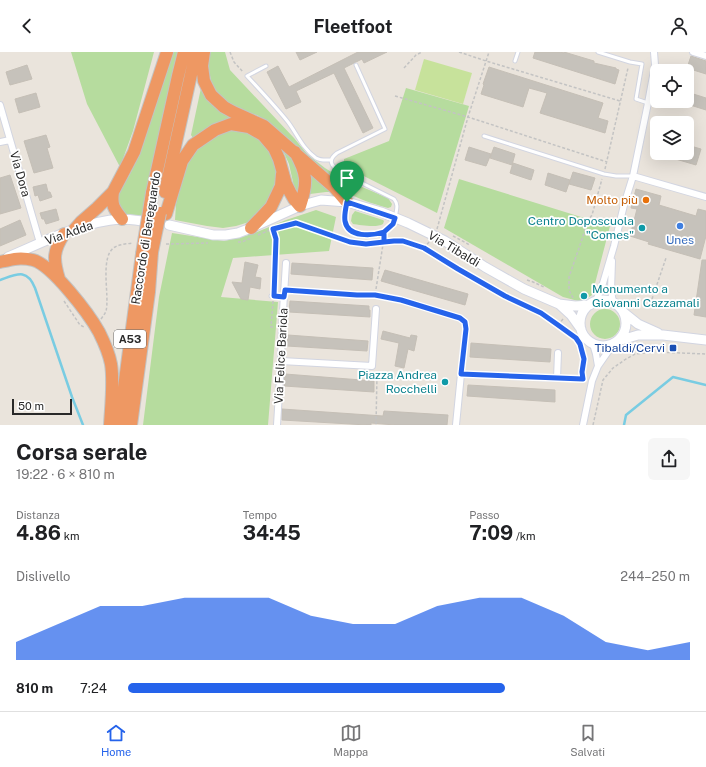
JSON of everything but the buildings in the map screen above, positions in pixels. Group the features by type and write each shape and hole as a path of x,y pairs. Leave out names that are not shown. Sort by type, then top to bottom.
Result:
{"highway":[{"path":"122,219 113,208 111,200 113,192 134,152 167,52"},
{"name":"Raccordo di Bereguardo","path":"131,425 149,292 152,193 184,52"},
{"name":"Raccordo di Bereguardo","path":"119,425 151,249 165,217 196,52"},
{"path":"204,52 202,66 204,81 211,95 224,107 264,126 335,188 347,202"},
{"path":"165,217 182,161 193,145 215,130 231,124 249,127 263,135 274,148 290,192 300,206 305,193 306,182 304,171 295,152"},
{"path":"254,234 271,207 281,186 283,171"},
{"path":"60,280 55,267 54,255 58,243 113,192"},
{"path":"0,262 18,258 35,260 60,280 91,320 105,345 111,364 112,380 110,425"}],"street":[{"path":"654,52 655,65 633,176 601,290 584,311 581,320 581,329 586,338 593,344 602,346 611,345 638,335 663,335 706,340"},
{"path":"693,52 706,56"},
{"name":"Via Dora","path":"0,105 40,243"},
{"path":"0,142 10,140"},
{"path":"633,176 706,198"},
{"name":"Via Tibaldi","path":"254,234 300,206 321,200 347,202 408,223 445,241 485,268 524,289 559,304 575,306 592,303"},
{"path":"165,217 214,235 238,233 254,234"},
{"name":"Via Adda","path":"0,262 40,243 90,225 122,219 142,221"},
{"path":"613,302 610,290 614,246"},
{"name":"Via Felice Bariola","path":"277,425 282,361 282,327 286,264"},
{"path":"285,290 375,295 401,300 460,318 465,322 466,329 456,425"},
{"path":"592,303 604,300 613,302 638,324 663,335"},
{"name":"Via Tibaldi","path":"559,304 572,315 581,329"},
{"path":"282,361 372,366 376,309"},
{"path":"584,425 592,381 598,366 623,334 626,327 626,320 623,312"},
{"path":"593,344 598,366"},
{"path":"461,374 557,378 558,353"}],"lane":[{"path":"515,61 518,52"},
{"path":"598,52 630,62 642,64 636,99 648,103"},
{"path":"347,202 345,221 352,232 369,235 378,234 384,232 393,224 397,205 394,199 332,166 331,160 337,153 385,129 356,65"},
{"path":"266,66 247,76 272,103 303,145 317,158 322,160 331,160"},
{"path":"484,136 604,174 633,176"},
{"path":"272,296 284,297"}],"path":[{"path":"230,52 234,62 247,76"},
{"path":"404,68 416,55 422,52"},
{"path":"459,52 620,101"},
{"path":"437,229 468,117 489,52"},
{"path":"573,301 573,298 568,290 569,277 589,219 592,215 604,174 630,62"},
{"path":"395,96 468,117 607,162"},
{"path":"236,243 242,242 254,234 296,223 350,242 366,244 403,241 424,248 492,289 541,313 576,338 580,344 584,359 582,372 583,379 557,378"},
{"path":"273,229 276,239 271,327 282,327"},
{"path":"376,289 384,242 384,232"},
{"path":"100,320 106,312 106,265 113,248 122,245 151,249 195,243 210,243"},
{"path":"652,299 666,258"},
{"path":"526,280 547,289"},
{"path":"62,298 80,325 83,327 90,327"},
{"path":"642,340 644,353"},
{"path":"593,425 602,380 612,368 626,359 635,354 644,353 675,352 706,354"},
{"path":"372,370 374,370 377,374 376,425"}],"green space":[{"path":"71,52 154,52 133,131 120,167 87,104"},
{"path":"173,52 179,52 145,216 123,214 117,199 119,192 139,155"},
{"path":"209,52 225,52 230,70 308,155 341,178 388,198 392,204 391,207 388,208 358,198 346,192 268,122 257,115 247,113 225,102 216,92 211,81 207,61"},
{"path":"424,59 472,73 463,104 415,90"},
{"path":"201,88 234,118 193,138 191,135"},
{"path":"406,88 469,106 437,213 344,166 344,159 389,141"},
{"path":"231,129 243,129 262,139 277,159 277,190 259,216 249,222 236,226 223,228 175,220 176,204 184,165 189,156 208,138"},
{"path":"281,146 291,152 300,171 300,195 295,191 289,164"},
{"path":"310,171 333,192 310,194"},
{"path":"459,179 610,226 592,295 582,302 563,297 444,228"},
{"path":"316,210 336,217 329,251 233,258 221,297 278,302 268,425 143,425 159,297 172,233 224,241 252,234"},
{"path":"355,211 383,220 383,224 373,226 353,224 351,221 352,215"},
{"path":"605,309 611,310 619,318 619,330 611,338 605,339 599,338 591,330 590,324 591,318 599,310"}],"waterway":[{"path":"0,280 21,274 29,277 32,282 83,425"},
{"path":"624,425 626,415 673,377 706,385"}],"place":[{"name":"Molto più","path":"646,200"},
{"name":"Unes","path":"680,226"},
{"name":"Centro Doposcuola \"Comes\"","path":"642,228"},
{"name":"Monumento a Giovanni Cazzamali","path":"584,296"},
{"name":"Tibaldi/Cervi","path":"673,348"},
{"name":"Piazza Andrea Rocchelli","path":"445,382"}],"route":[{"path":"347,202 345,221 352,232 369,235 384,232 384,242 403,241 424,248 505,296 541,313 565,329 576,338 580,344 584,359 582,372 583,379 461,374 466,329 465,322 460,318 401,300 375,295 285,290 284,297 274,296 276,239 273,229 296,223 350,242 366,244 384,242 384,232 393,224 395,218 347,202"}]}
